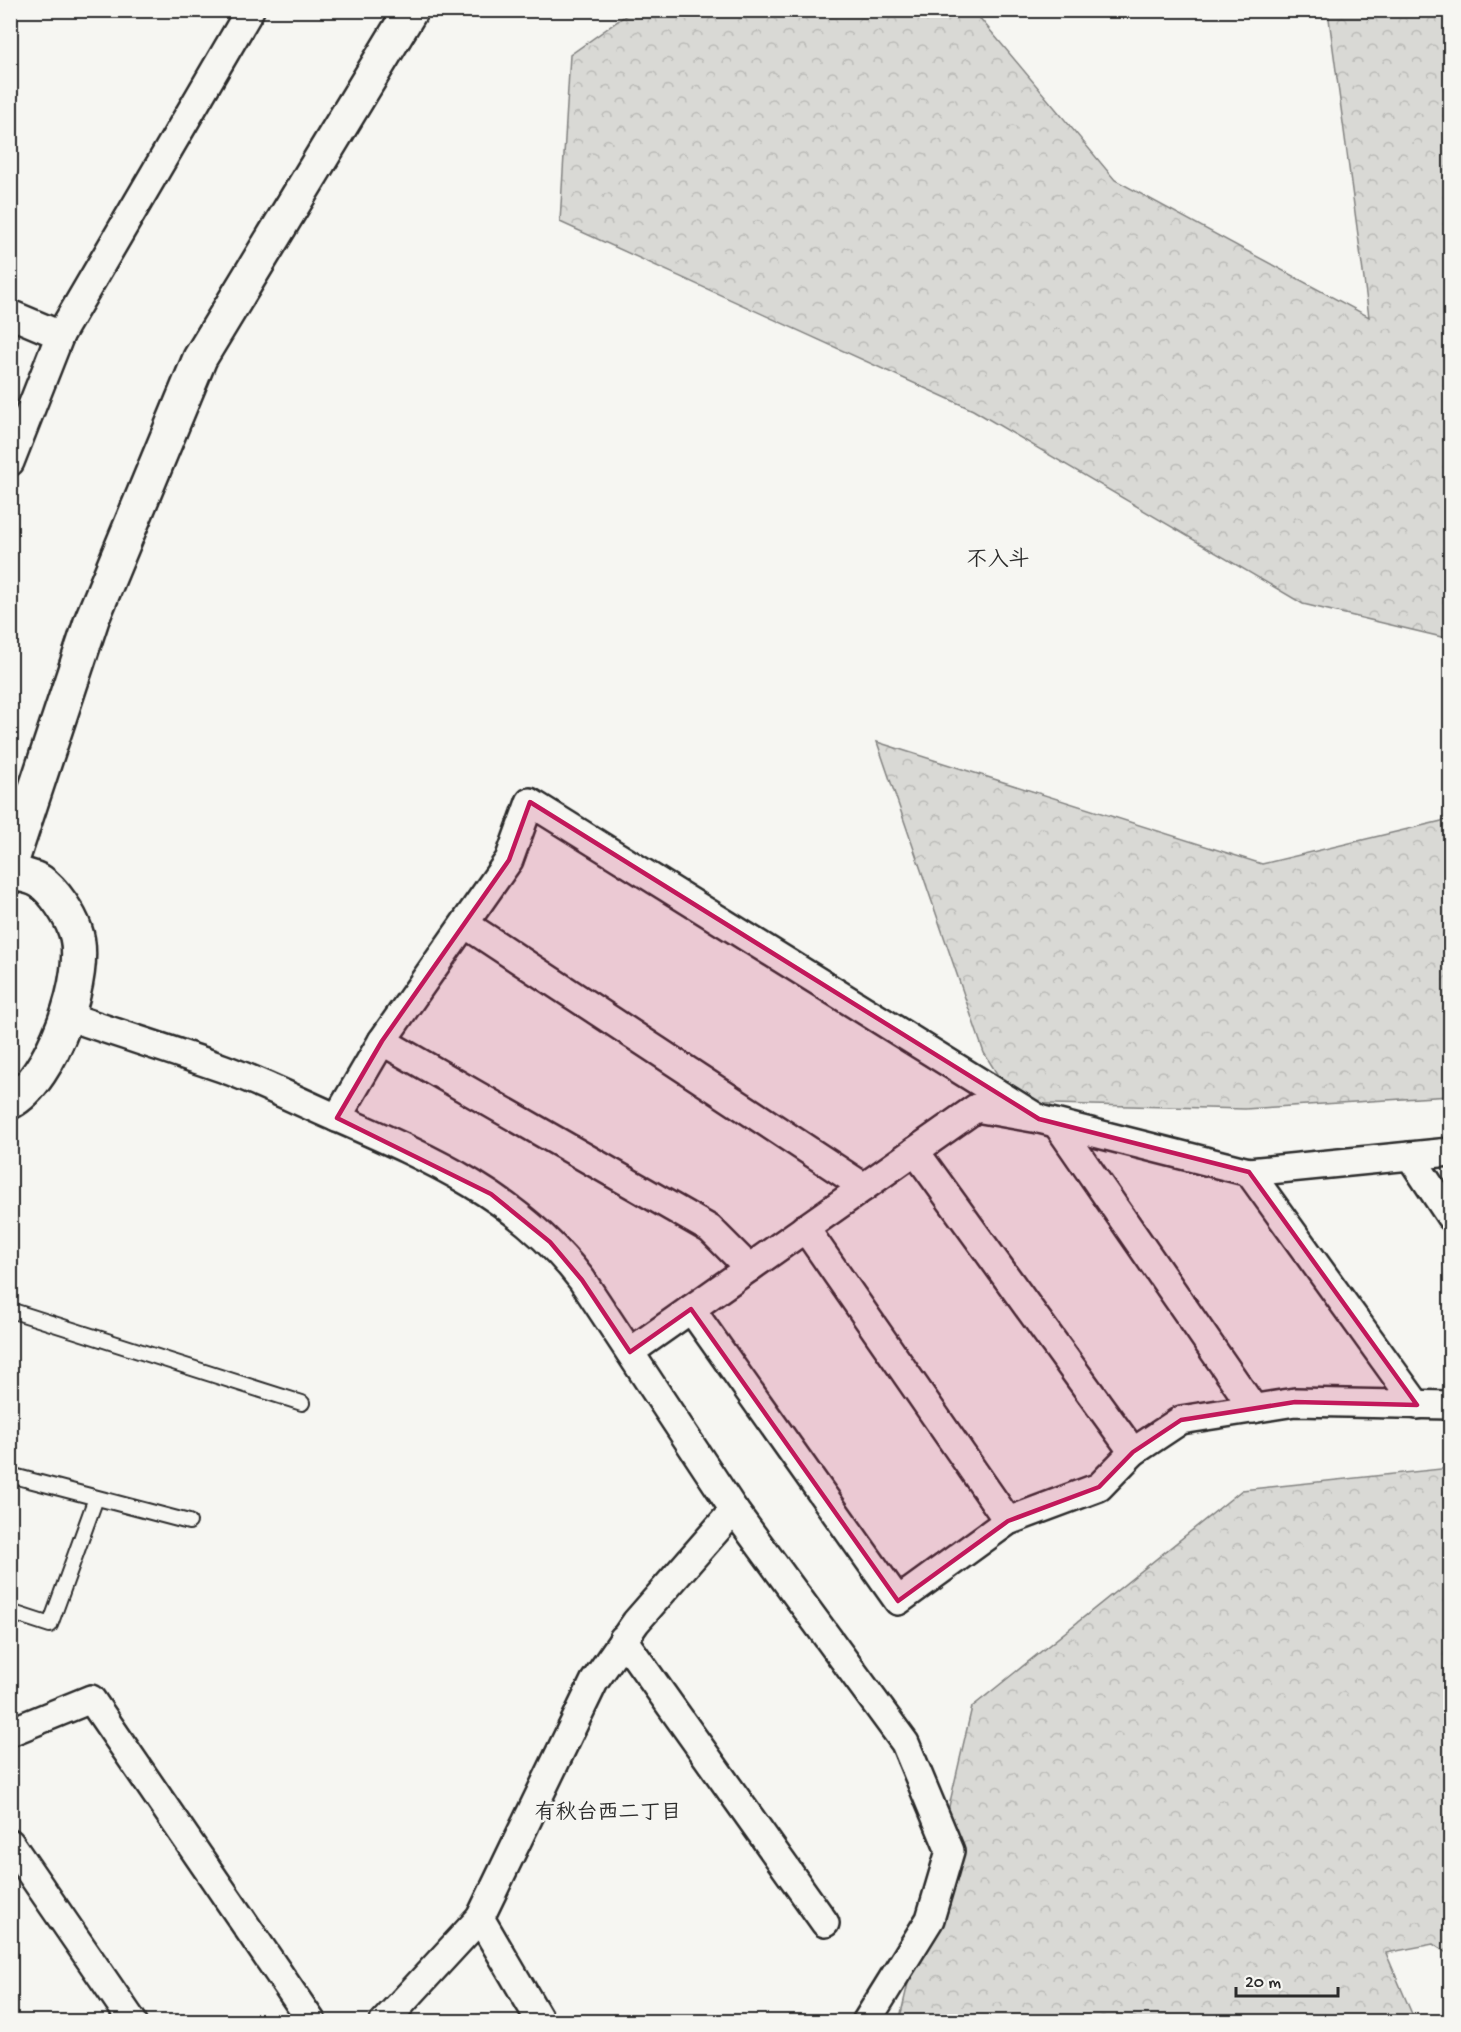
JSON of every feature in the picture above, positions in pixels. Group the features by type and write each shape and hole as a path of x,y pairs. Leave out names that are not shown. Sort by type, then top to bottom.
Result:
{"street":[{"path":"10,866 92,619 200,358 411,10"},
{"path":"10,462 60,335 241,14"},
{"path":"10,314 60,335"},
{"path":"337,1118 382,1041 509,860 530,802 1048,1121 1254,1409"},
{"path":"10,872 40,881 61,903 76,931 79,958 67,1016 58,1041 33,1083 10,1102"},
{"path":"465,924 864,1187"},
{"path":"67,1016 224,1069 456,1173 520,1215 568,1262 734,1510 905,1743 950,1851 930,1919 866,2022"},
{"path":"382,1041 710,1228 748,1268"},
{"path":"630,1352 976,1108 1048,1121 1250,1172 1450,1152"},
{"path":"915,1151 1133,1452"},
{"path":"1410,1156 1450,1216"},
{"path":"1250,1172 1417,1405"},
{"path":"805,1228 1008,1521"},
{"path":"691,1309 898,1601 1008,1521 1099,1487 1133,1452 1181,1420 1294,1402 1450,1405"},
{"path":"384,2022 480,1918 594,1682 636,1622 734,1510"},
{"path":"623,1639 825,1923"},
{"path":"10,1732 91,1699 312,2022"},
{"path":"10,1844 133,2022"},
{"path":"480,1918 541,2022"}],"lane":[{"path":"10,1310 302,1403"},
{"path":"10,1474 189,1522"},
{"path":"10,1612 50,1625 96,1498"}],"highlighted area":[{"path":"530,802 1039,1119 1249,1172 1417,1405 1295,1402 1181,1420 1133,1452 1099,1487 1008,1521 898,1601 691,1309 630,1352 582,1280 550,1242 491,1194 337,1118 382,1041 509,860"}],"green space":[{"path":"632,11 974,11 1115,180 1369,317 1328,11 1450,11 1450,639 1303,604 973,410 560,222 570,55"},
{"path":"877,742 1262,864 1450,819 1450,1096 1245,1109 1015,1103 984,1053"},
{"path":"1450,1468 1450,1955 1433,1944 1386,1953 1415,2021 899,2022 972,1707 1242,1490"}],"district":[{"name":"不入斗","path":"998,558"},
{"name":"有秋台西二丁目","path":"608,1811"}]}
